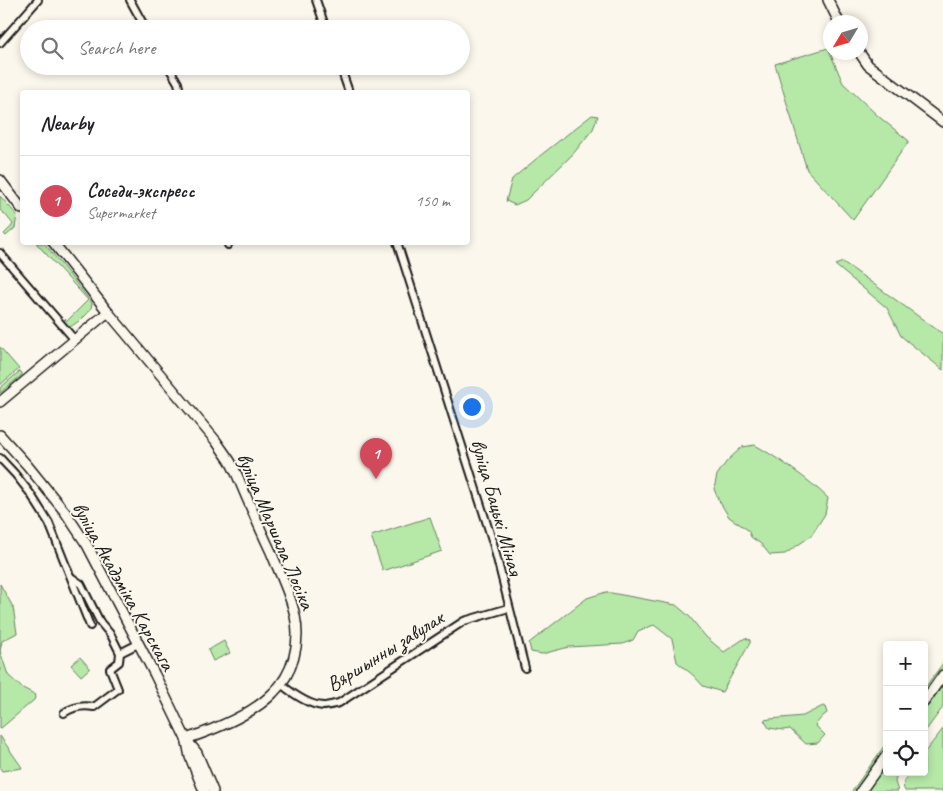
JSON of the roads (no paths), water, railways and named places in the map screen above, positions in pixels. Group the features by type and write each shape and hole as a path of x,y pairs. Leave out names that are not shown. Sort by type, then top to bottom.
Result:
{"main road":[{"path":"828,0 836,15"},
{"path":"865,60 868,65 943,122"},
{"path":"0,176 20,201"},
{"path":"0,180 20,206"},
{"name":"вуліца Маршала Лосіка","path":"54,245 197,417 230,461 280,573 295,615 297,635 294,656 288,673 281,684 268,698 253,709 186,740"},
{"path":"0,402 108,312"},
{"name":"вуліца Акадэміка Карскага","path":"0,435 27,464 66,512 98,566 186,740"},
{"path":"928,696 943,675"},
{"path":"186,740 190,757 204,791"},
{"path":"186,740 197,753 213,791"},
{"path":"861,791 883,761"}],"street":[{"path":"0,42 38,0"},
{"path":"130,0 141,20"},
{"path":"316,0 323,20"},
{"path":"173,75 180,90"},
{"path":"343,75 348,90"},
{"name":"вуліца Бацькі Міная","path":"399,245 493,543 525,668"},
{"path":"0,253 74,339"},
{"path":"0,458 30,493 46,518 72,577 90,626"},
{"path":"64,713 83,705 94,707 118,690 110,669 119,662 120,652 111,635 100,622 81,584 72,577"},
{"name":"Вяршынны завулак","path":"281,684 310,703 324,706 339,703 464,621 509,608"},
{"path":"120,652 138,644"}],"place":[{"name":"Соседи-экспресс","path":"376,479"}]}
